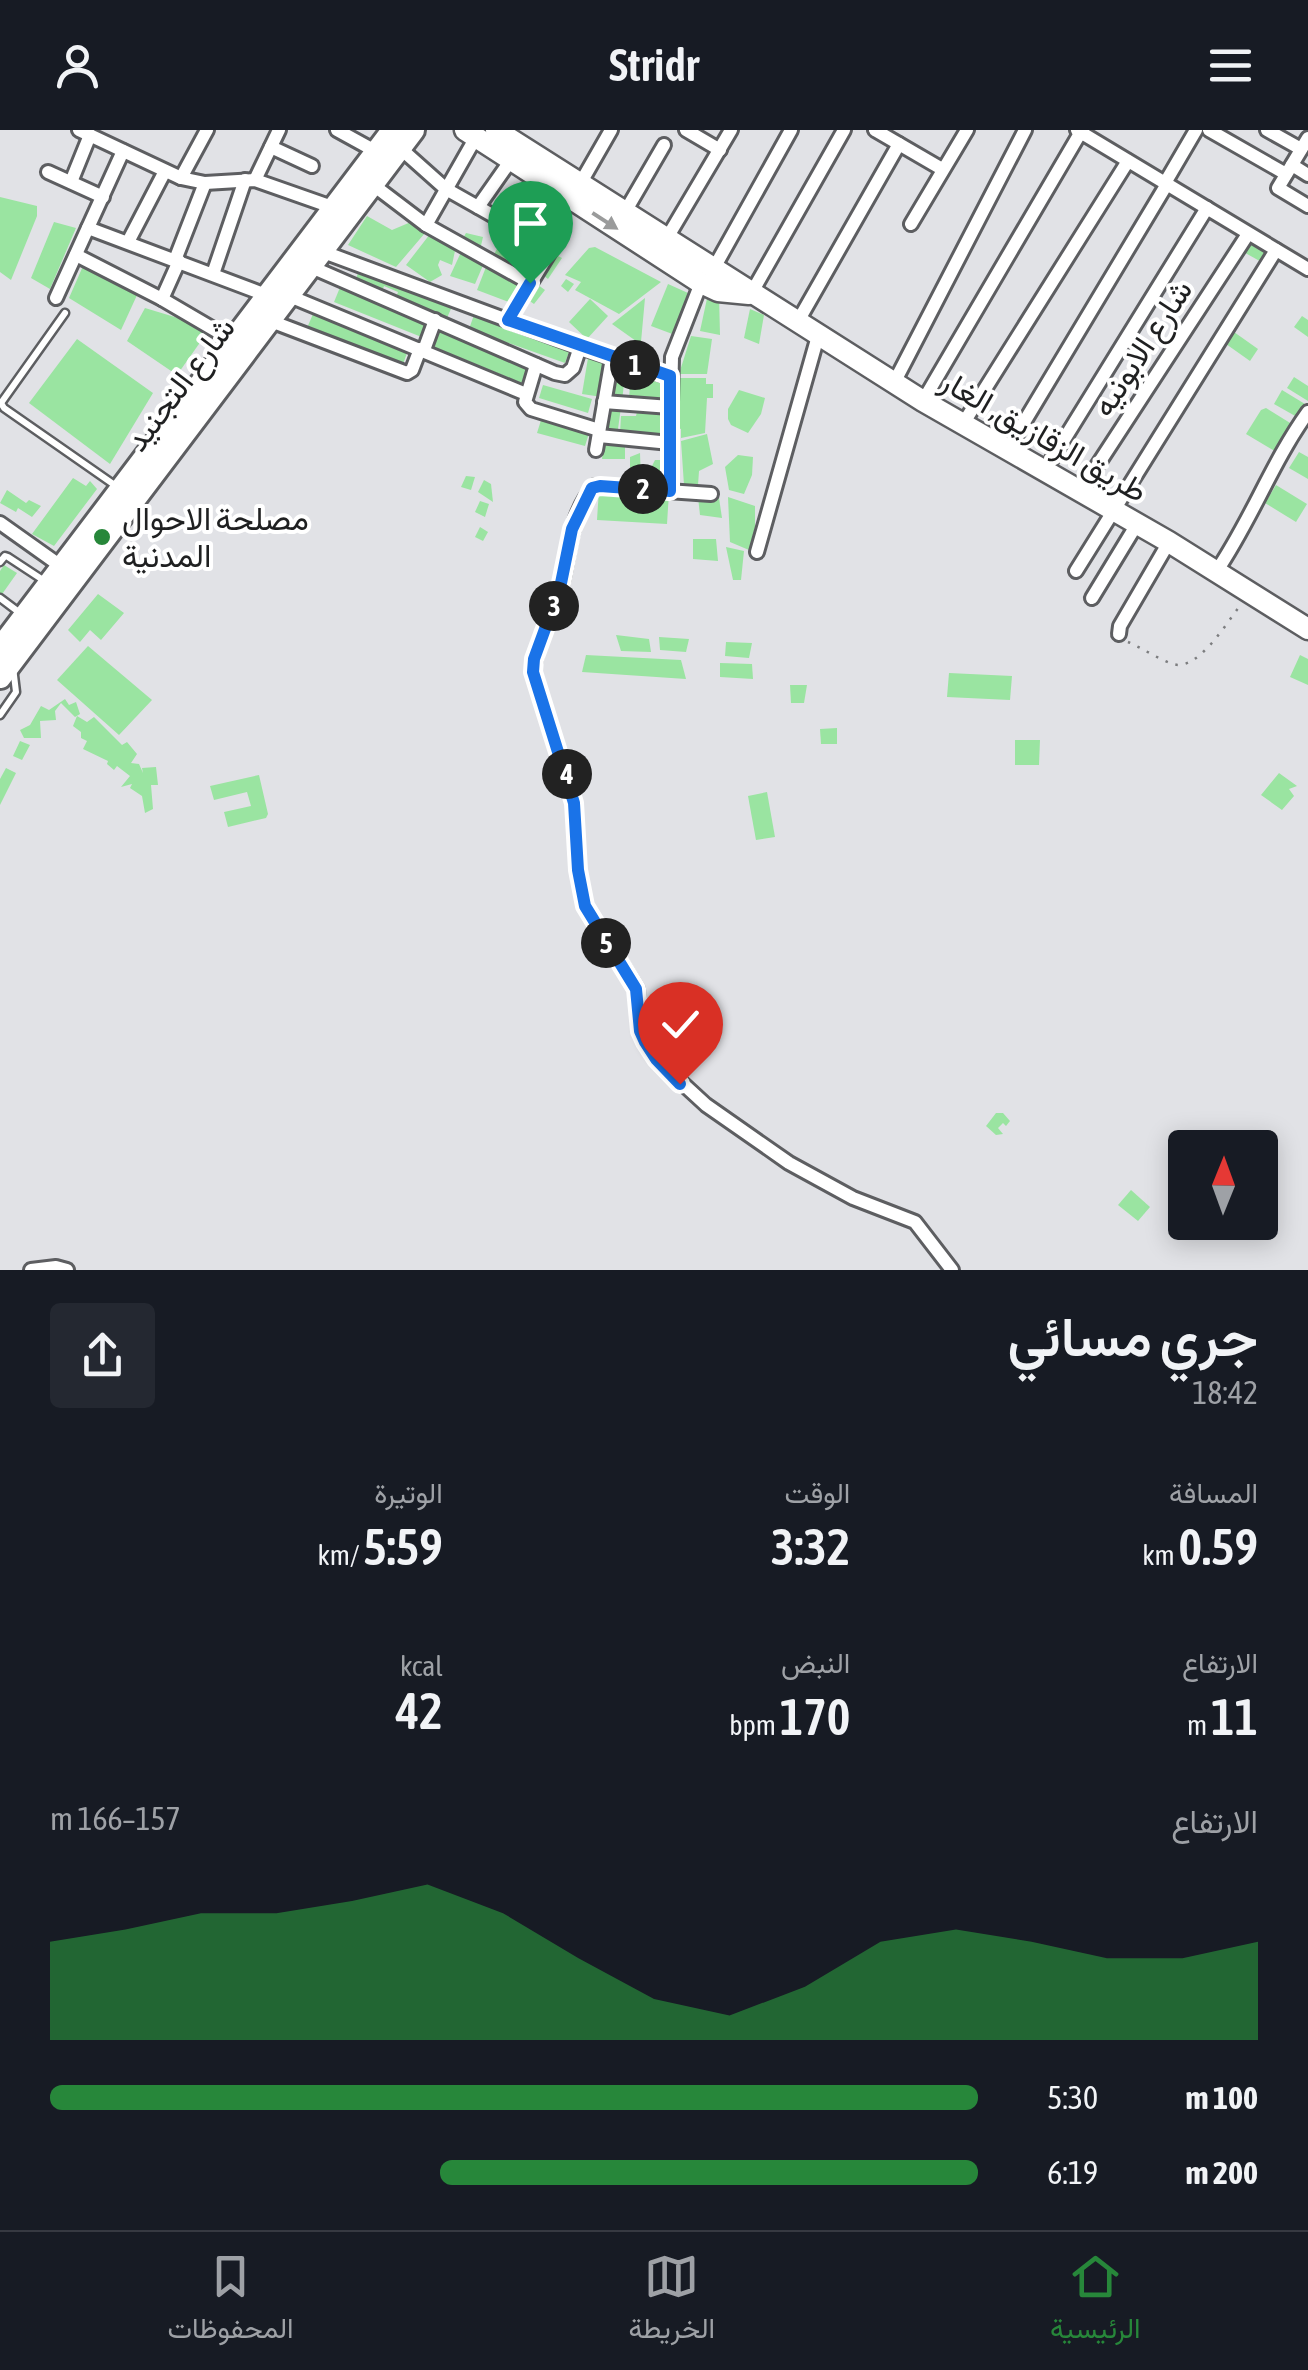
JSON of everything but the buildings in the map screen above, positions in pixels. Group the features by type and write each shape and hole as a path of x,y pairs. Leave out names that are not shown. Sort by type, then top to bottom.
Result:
{"highway":[{"name":"شارع التجنيد","path":"4,663 25,616 120,489 232,340 315,258 372,184 396,140"},
{"name":"شارع التجنيد","path":"4,663 268,320 277,295 332,207 396,140"}],"main road":[{"name":"طريق الزقازيق, الغار","path":"479,132 511,160 708,276"},
{"name":"طريق الزقازيق, الغار","path":"479,132 580,184 667,238 708,276 718,292 751,294 1308,629"}],"street":[{"path":"212,274 250,180 279,130"},
{"path":"337,130 396,140 446,189 555,243 508,320"},
{"path":"686,130 720,150"},
{"path":"667,238 731,130"},
{"path":"670,491 670,376 675,344 708,276 792,130"},
{"path":"751,294 844,130"},
{"path":"875,130 942,170"},
{"path":"910,224 967,130"},
{"path":"894,382 1025,130"},
{"path":"1008,449 1196,130"},
{"path":"1209,130 1289,170 1308,174"},
{"path":"1268,130 1305,144 1278,188 1308,206"},
{"path":"924,401 1080,131 1308,269"},
{"path":"71,182 84,132 182,178 205,183 250,180 332,207"},
{"path":"182,178 202,132"},
{"path":"426,225 479,132"},
{"path":"580,184 605,132"},
{"path":"797,323 899,144"},
{"path":"624,212 664,145"},
{"path":"271,147 312,166"},
{"path":"56,298 123,151"},
{"path":"478,207 511,160"},
{"path":"963,424 1128,161"},
{"path":"128,242 165,171"},
{"path":"48,172 103,197"},
{"path":"162,299 205,183"},
{"path":"372,184 426,225 530,283"},
{"path":"1044,472 1207,208"},
{"path":"88,228 277,295 526,394"},
{"name":"شارع الابونيه","path":"1080,492 1248,234"},
{"path":"1076,572 1276,250"},
{"path":"76,255 232,340"},
{"path":"315,258 463,302 670,376"},
{"path":"315,258 435,320 565,375 573,368 580,347"},
{"path":"450,326 463,302"},
{"path":"268,320 407,373 412,370 435,320"},
{"path":"757,552 818,336"},
{"path":"598,439 612,358"},
{"path":"536,364 525,402 531,409 598,439 670,443"},
{"path":"604,402 670,407"},
{"path":"1216,572 1308,412"},
{"path":"711,494 600,486 590,490 572,529 560,588 534,659 533,672 574,803 578,870 585,906 636,989 640,1031 645,1042 680,1084 746,1136 814,1179 915,1222 952,1270"},
{"path":"0,523 55,576"},
{"path":"1092,598 1137,524"},
{"path":"1120,634 1120,626 1168,542"},
{"path":"31,1270 67,1270"}],"lane":[{"path":"65,313 1,403 120,489"},
{"path":"0,562 5,556 55,576"},
{"path":"0,598 25,616"},
{"path":"0,716 16,692 4,663"}],"path":[{"path":"1120,634 1124,640 1173,664 1185,664 1206,650 1250,591"}],"place":[{"name":"مصلحة الاحوال المدنية","path":"102,537"}],"route":[{"path":"530,283 508,320 670,376 670,491 592,488 572,529 560,588 534,659 533,672 569,780 585,906 592,923 632,979 645,1042 680,1084"}]}
